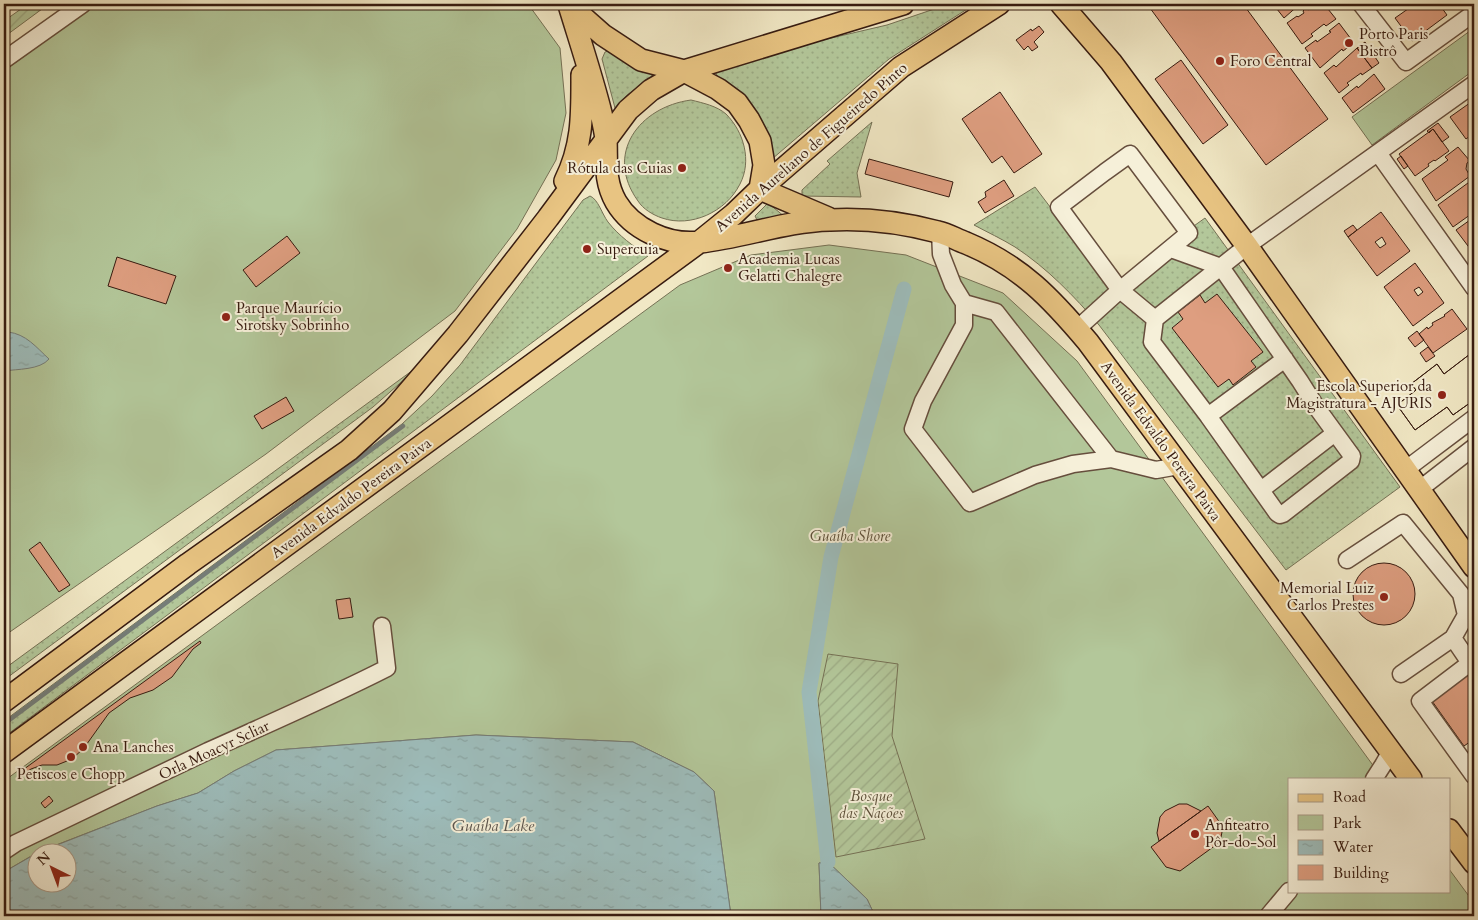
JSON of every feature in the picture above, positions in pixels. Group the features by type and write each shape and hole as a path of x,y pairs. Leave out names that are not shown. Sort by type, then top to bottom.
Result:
{"main road":[{"path":"569,4 603,35 640,60 684,71 718,89 737,104 749,120 760,141 764,165 760,188"},
{"name":"Avenida Edvaldo Pereira Paiva","path":"569,4 601,113 606,138 606,176 615,201 626,216 643,229 667,240 698,243 795,223 831,220 890,222 940,232 986,252 1016,269 1055,303 1077,329 1411,778"},
{"name":"Avenida Aureliano de Figueiredo Pinto","path":"698,243 734,214 760,188 901,67 999,4"},
{"path":"1061,4 1111,62 1247,246 1474,568"},
{"path":"4,701 188,564 349,450 392,411 458,334 548,218 628,110 646,95 684,71 897,5"},
{"path":"548,218 572,167 582,126 583,49"},
{"name":"Avenida Edvaldo Pereira Paiva","path":"760,188 831,220"},
{"name":"Avenida Edvaldo Pereira Paiva","path":"4,752 698,243"},
{"path":"1450,831 1472,857"}],"street":[{"path":"4,60 82,4"},
{"path":"1361,4 1406,62 1474,13"},
{"path":"1171,249 1221,267 1352,456 1351,462 1283,514 1277,514 1208,416 1152,342 1155,319 1221,267 1247,246 1474,84"},
{"path":"1378,153 1474,288"},
{"path":"1077,329 1120,290 1188,236 1189,230 1133,156 1127,155 1059,207 1120,290 1155,319"},
{"path":"940,232 941,254 953,285 964,303 964,325 923,401 913,429 970,502 1035,475 1073,464 1111,460 1156,470 1180,466"},
{"path":"964,303 996,312 1111,460"},
{"path":"1208,416 1285,359"},
{"path":"1405,470 1474,418"},
{"path":"1261,490 1335,433"},
{"path":"1420,489 1474,447"},
{"path":"1347,560 1400,524 1406,525 1461,594 1466,615 1453,638 1401,674"},
{"name":"Orla Moacyr Scliar","path":"4,851 16,843 208,751 287,717 387,668 382,626"},
{"path":"1453,638 1472,661 1420,701 1474,776"},
{"path":"1375,778 1391,751"},
{"path":"1268,916 1288,892"}],"green space":[{"path":"28,4 39,4 42,9 4,37 4,21"},
{"name":"Parque Maurício Sirotsky Sobrinho","path":"96,4 528,4 560,48 566,113 556,160 517,229 455,311 266,454 4,636 4,71"},
{"path":"949,4 975,4 889,59 772,159 716,74 717,70 767,53 887,25"},
{"path":"1474,28 1474,70 1372,145 1352,117"},
{"path":"608,51 652,72 652,77 627,95 615,108 602,59 605,52"},
{"path":"691,100 718,109 732,121 742,138 746,156 744,175 734,194 717,210 696,219 673,221 652,213 638,201 628,183 625,166 626,150 632,136 642,123 656,112 672,104"},
{"path":"872,122 857,173 861,197 802,196 802,190 830,164 827,161"},
{"path":"1035,187 1110,286 1205,218 1400,487 1286,570 1090,314 1060,283 1027,255 974,225"},
{"path":"590,196 595,200 608,222 617,232 648,256 4,737 4,721 402,424 432,396 460,365 583,200"},
{"path":"768,203 785,217 757,220 755,216"},
{"name":"Guaíba Shore","path":"829,245 906,255 1003,293 1077,361 1382,778 1288,778 1288,892 1450,892 1450,870 1474,903 1474,908 1450,916 875,916 867,899 828,862 819,863 821,916 731,916 714,791 694,772 633,742 476,735 276,750 234,771 198,793 157,806 64,842 28,842 28,858 4,872 4,781 680,285 751,255"},
{"path":"424,362 373,407 4,680 4,669"},
{"name":"Bosque das Nações","path":"828,654 898,664 892,736 925,839 836,857 818,701"}],"water":[{"path":"8,332 25,338 49,359 45,363 34,367 4,371 4,334"},
{"name":"Guaíba Lake","path":"476,735 633,742 694,772 714,791 731,916 4,916 4,872 28,858 28,892 78,892 78,842 65,842 157,806 198,793 234,771 276,750"},
{"path":"828,862 867,899 875,916 821,916 819,863"}],"building":[{"path":"1147,4 1243,4 1328,119 1266,165"},
{"path":"1273,4 1300,4 1284,18"},
{"path":"1313,4 1324,4 1336,19 1326,26 1324,24 1302,44 1287,23 1304,13 1303,11 1306,8 1308,10"},
{"path":"1415,4 1439,4 1447,15 1412,41 1395,18"},
{"path":"1339,23 1354,43 1343,51 1342,49 1320,68 1305,48 1331,32 1329,31"},
{"path":"1039,26 1044,32 1034,42 1038,47 1032,51 1028,46 1024,50 1016,40 1031,29 1032,31"},
{"path":"1365,42 1379,63 1372,68 1357,48"},
{"path":"1357,48 1372,68 1347,83 1349,85 1339,93 1324,73 1334,65 1336,67"},
{"path":"1181,60 1228,125 1203,144 1155,79"},
{"path":"1374,74 1385,89 1353,113 1342,98 1357,86 1358,88"},
{"path":"1000,92 1042,154 1014,173 1002,156 992,163 962,119"},
{"path":"1474,100 1474,133 1466,139 1450,117"},
{"path":"1438,123 1449,137 1442,142 1433,129 1429,133 1427,131"},
{"path":"1433,129 1449,151 1428,164 1429,166 1415,176 1399,154"},
{"path":"1458,147 1470,161 1467,163 1466,169 1470,176 1436,201 1422,179 1448,160 1445,157"},
{"path":"1401,156 1408,166 1404,169 1397,159"},
{"path":"869,159 953,182 949,197 865,174"},
{"path":"1004,180 1014,196 985,213 978,202 986,197 985,192"},
{"path":"1472,180 1474,183 1474,212 1453,227 1438,205"},
{"path":"1381,212 1410,251 1377,276 1348,237","holes":["1382,237 1386,244 1380,248 1375,242"]},
{"path":"1470,220 1471,223 1474,221 1474,248 1471,250 1456,230"},
{"path":"1353,225 1357,230 1348,237 1344,231"},
{"path":"287,236 300,253 256,287 243,270"},
{"path":"117,257 176,276 166,304 108,286"},
{"path":"1415,263 1444,303 1413,326 1384,287","holes":["1419,287 1423,292 1418,296 1414,290"]},
{"path":"1217,294 1263,352 1251,361 1256,367 1233,385 1229,379 1218,387 1172,328 1183,319 1178,312 1200,295 1205,303"},
{"path":"1452,309 1467,329 1433,353 1419,334"},
{"path":"1417,331 1424,340 1415,347 1408,338"},
{"path":"1428,347 1435,356 1426,362 1420,353"},
{"name":"Escola Superior da Magistratura - AJURIS","path":"1474,351 1474,400 1453,415 1447,407 1415,430 1397,405 1416,390 1411,384 1437,364 1444,374"},
{"name":"Escola Superior da Magistratura - AJURIS","path":"1474,351 1474,400 1453,415 1447,407 1415,430 1397,405 1416,390 1411,384 1437,364 1444,374"},
{"path":"286,397 294,411 262,429 254,416"},
{"path":"1474,485 1474,506 1471,496"},
{"path":"40,542 70,585 59,592 29,550"},
{"name":"Memorial Luiz Carlos Prestes","path":"1384,563 1396,565 1406,572 1413,582 1415,594 1413,606 1406,616 1396,623 1384,625 1372,623 1362,616 1355,606 1353,594 1355,582 1362,572 1372,565"},
{"path":"350,598 353,617 339,619 336,600"},
{"path":"200,641 201,643 193,649 172,677 153,690 130,698 109,713 84,748 72,759 57,765 42,765 22,775 20,772"},
{"path":"1474,670 1474,739 1464,746 1432,701"},
{"path":"49,796 53,801 45,808 41,803"},
{"path":"1179,804 1187,804 1201,811 1159,841 1157,833 1160,817 1165,811"},
{"name":"Anfiteatro Pôr-do-Sol","path":"1208,806 1223,827 1220,842 1180,871 1166,867 1151,847"}],"waterway":[{"path":"828,862 809,692 831,557 904,289"},
{"path":"4,724 403,426"}],"place":[{"name":"Porto Paris Bistrô","path":"1349,43"},
{"name":"Foro Central","path":"1220,61"},
{"name":"Rótula das Cuias","path":"682,168"},
{"name":"Supercuia","path":"587,249"},
{"name":"Academia Lucas Gelatti Chalegre","path":"728,268"},
{"name":"Parque Maurício Sirotsky Sobrinho","path":"226,317"},
{"name":"Escola Superior da Magistratura - AJURIS","path":"1442,395"},
{"name":"Memorial Luiz Carlos Prestes","path":"1384,597"},
{"name":"Ana Lanches","path":"83,747"},
{"name":"Petiscos e Chopp","path":"71,757"},
{"name":"Anfiteatro Pôr-do-Sol","path":"1195,834"}]}
